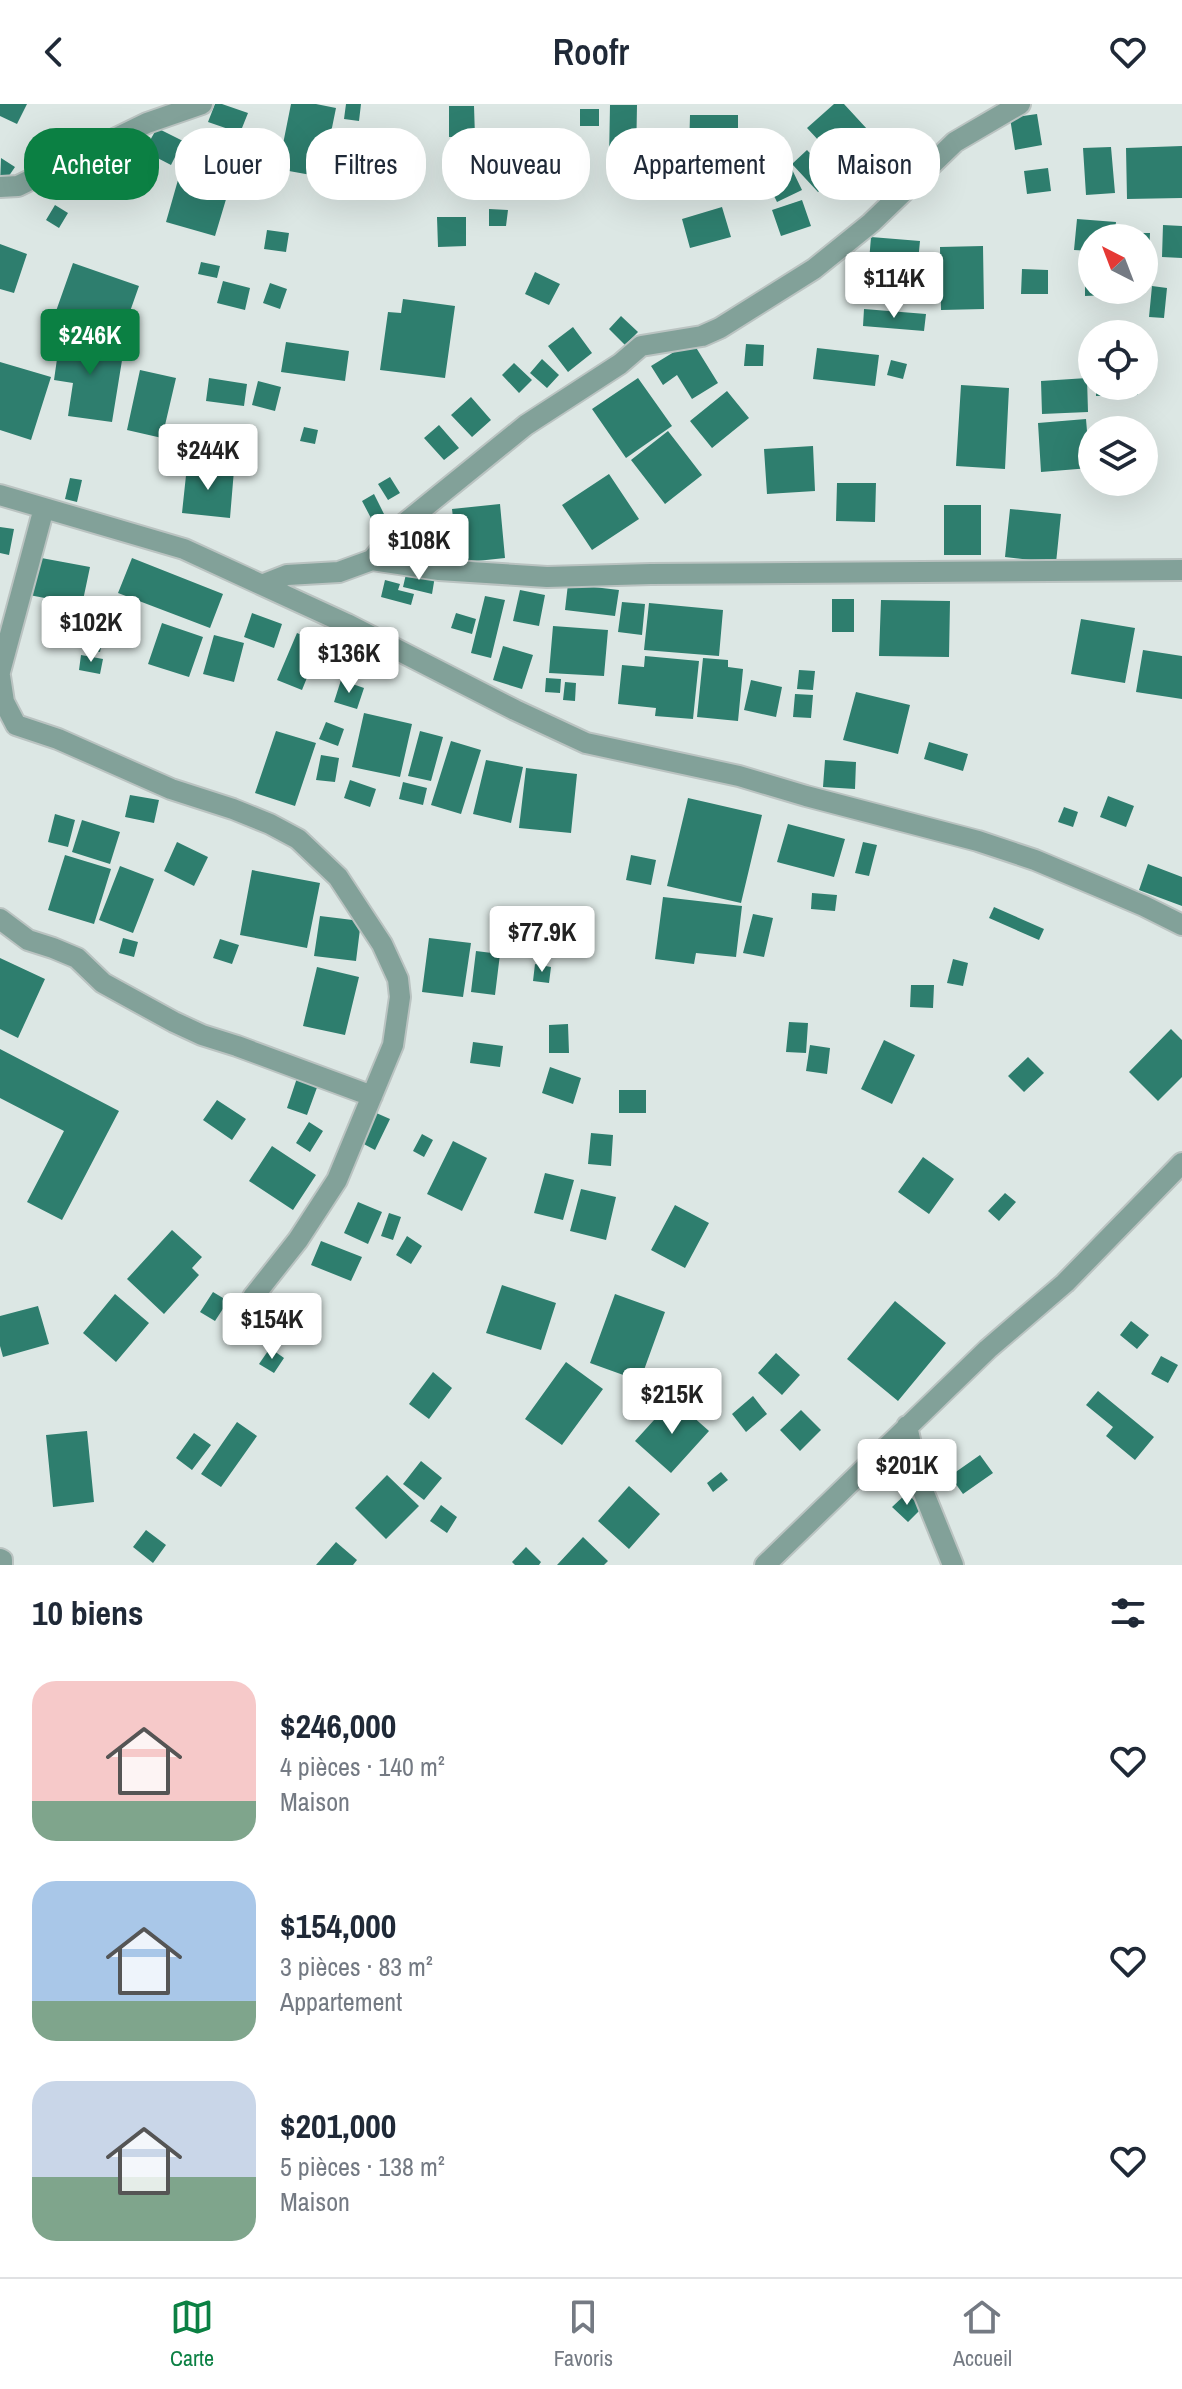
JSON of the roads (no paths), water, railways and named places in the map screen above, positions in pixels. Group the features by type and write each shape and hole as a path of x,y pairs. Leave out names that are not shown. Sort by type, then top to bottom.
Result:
{"street":[{"path":"0,187 18,186 147,123 202,104"},
{"path":"372,560 400,527 526,425 610,371 641,346 702,336 720,328 814,269 871,223 955,142 1013,105"},
{"path":"0,495 184,549 264,584 586,743 739,776 978,841 1035,860 1182,925"},
{"path":"44,508 0,674 4,702 16,725 58,739 171,789 233,809 298,839 338,877 382,944 398,979 400,997 393,1045 337,1180 298,1240 253,1297"},
{"path":"264,584 287,575 339,572 372,560 439,570 547,577 1182,570"},
{"path":"0,919 28,940 77,958 103,983 163,1017 202,1035 372,1096"},
{"path":"765,1565 988,1349 1065,1283 1182,1163"},
{"path":"907,1426 919,1481 953,1565"},
{"path":"0,1559 2,1565"}]}
